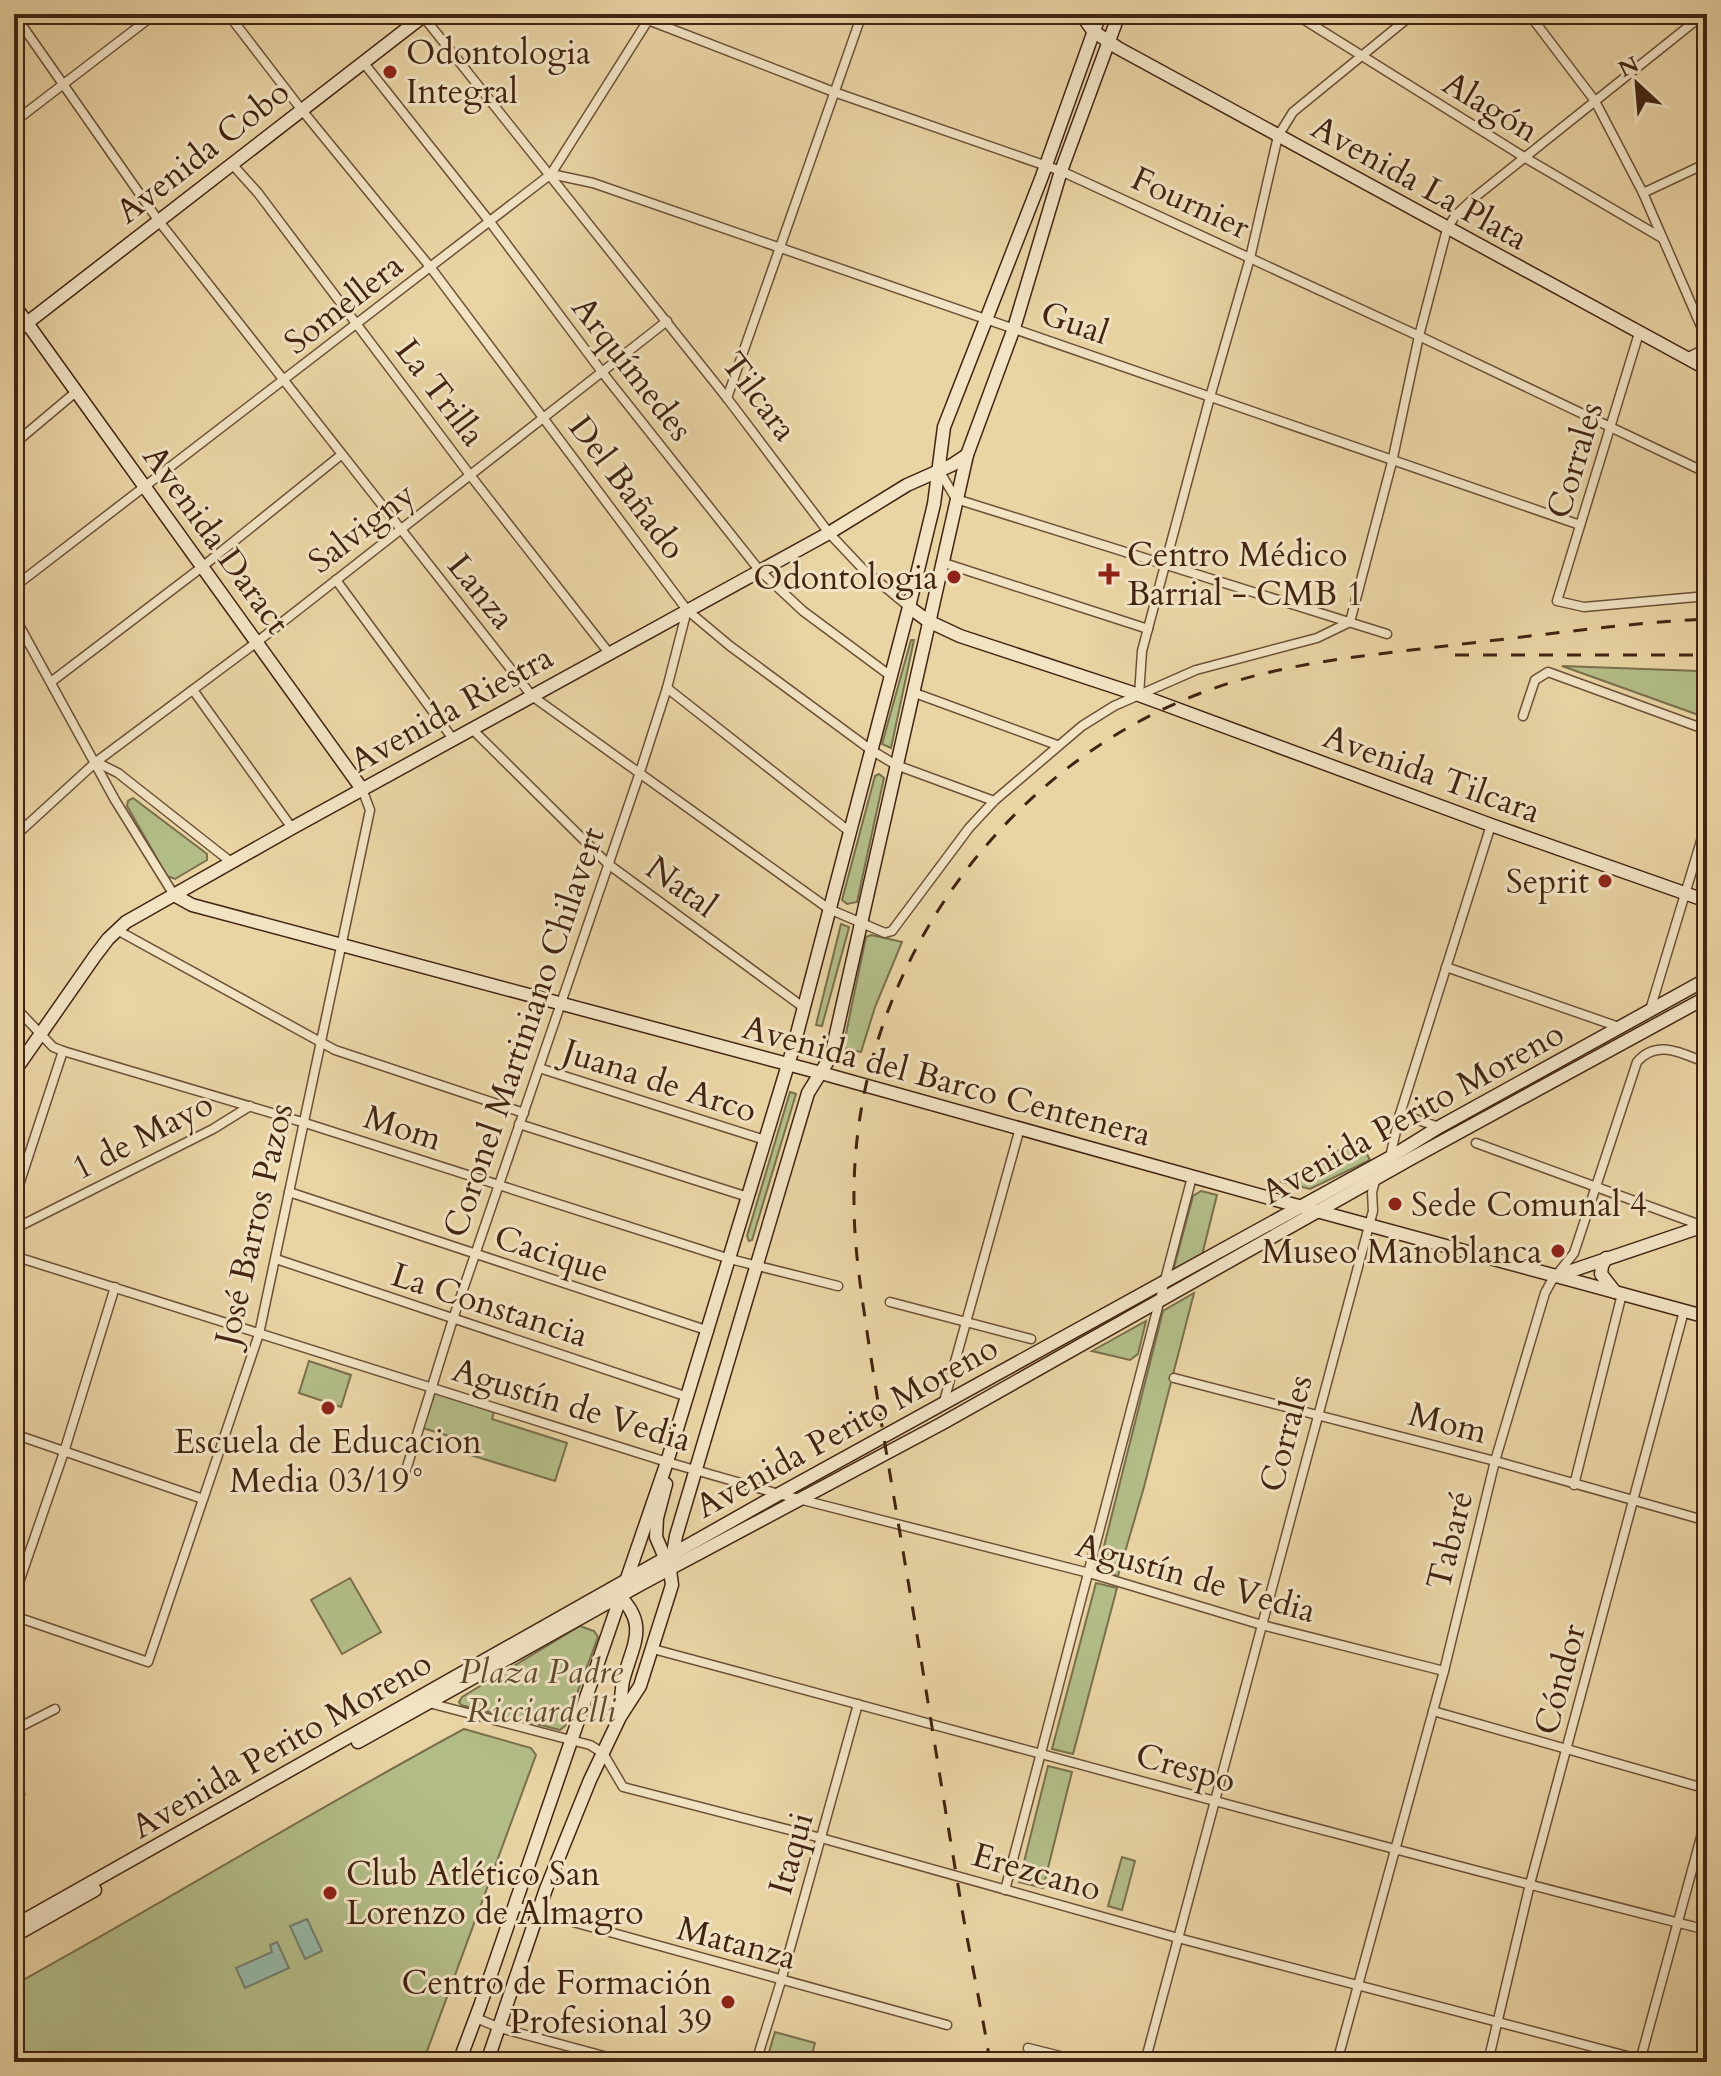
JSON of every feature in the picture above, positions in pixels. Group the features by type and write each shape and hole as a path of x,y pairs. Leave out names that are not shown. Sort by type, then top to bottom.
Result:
{"main road":[{"name":"Avenida La Plata","path":"1081,14 1093,31 1118,48 1707,369"},
{"path":"487,2062 573,1821 620,1717 640,1686 653,1649 672,1585 670,1561 695,1470 808,1093 831,1056 967,455 1014,328 1061,171 1119,14"},
{"name":"Avenida Cobo","path":"14,333 424,15"},
{"path":"459,2062 573,1740 616,1592 626,1581 709,1331 788,1064 892,677 934,504 944,427 1045,166 1098,15"},
{"path":"1098,15 1110,40"},
{"name":"Avenida Daract","path":"14,305 362,789"},
{"name":"Avenida Riestra","path":"14,1072 95,956 117,930 231,862 829,533 907,485 967,455"},
{"name":"Tilcara","path":"909,607 928,621 960,636 1139,695"},
{"name":"Avenida Tilcara","path":"1139,695 1707,901"},
{"name":"Avenida del Barco Centenera","path":"174,895 192,905 788,1064 1707,1317"},
{"name":"Avenida Perito Moreno","path":"14,1936 429,1703 779,1494 943,1406 1707,979"},
{"name":"Avenida Perito Moreno","path":"626,1581 802,1499 1707,997"},
{"path":"1557,1276 1705,1225"},
{"path":"1606,1258 1601,1274 1619,1293"},
{"path":"666,1466 666,1486 657,1518 656,1537 670,1561"},
{"path":"616,1592 631,1611 637,1627 637,1638 622,1683 620,1717"},
{"name":"Avenida Perito Moreno","path":"14,1926 616,1592"}],"street":[{"name":"Lanza","path":"14,14 158,220 532,696 829,909 885,933 896,928 960,839 994,801"},
{"path":"14,122 155,14"},
{"name":"Del Bañado","path":"228,14 431,268 687,610 730,646 871,750 896,765 994,801"},
{"name":"Fournier","path":"638,14 834,92 1061,171 1707,473"},
{"path":"727,398 862,14"},
{"name":"Alagón","path":"1295,14 1524,157 1662,238"},
{"path":"1139,695 1142,651 1250,258 1278,136 1293,112 1413,14"},
{"path":"1529,14 1595,101 1643,193 1707,340"},
{"path":"994,801 1057,745 1100,714 1196,670 1317,638 1350,622 1392,462 1419,336 1447,229 1455,216 1474,198 1704,14"},
{"name":"Tilcara","path":"424,15 667,321 829,533 862,568 909,607"},
{"name":"Somellera","path":"14,587 551,174 650,17"},
{"name":"Arquímedes","path":"363,62 760,571 803,611 892,677"},
{"name":"La Trilla","path":"231,163 258,193 470,475 609,653"},
{"path":"1643,193 1707,163"},
{"name":"Gual","path":"551,174 593,183 1580,525"},
{"name":"Salvigny","path":"14,837 96,762 257,642 667,321"},
{"name":"Corrales","path":"1639,333 1557,601 1584,607 1707,596"},
{"path":"1685,358 1707,348"},
{"path":"14,444 77,391"},
{"path":"51,682 202,567 341,455"},
{"path":"938,470 956,499 1387,634"},
{"path":"941,562 1148,629"},
{"path":"336,580 453,739"},
{"name":"Coronel Martiniano Chilavert","path":"406,1470 453,1319 639,775 667,688 687,610"},
{"path":"14,616 115,800 174,895"},
{"path":"1523,716 1535,680 1548,672 1707,730"},
{"path":"667,688 850,832"},
{"path":"193,690 292,828"},
{"path":"912,692 1057,745"},
{"name":"Natal","path":"472,729 608,864 803,1007"},
{"path":"96,762 118,773 231,862"},
{"name":"José Barros Pazos","path":"14,1616 148,1662 259,1334 370,810 362,789"},
{"path":"1650,1010 1707,821"},
{"name":"Corrales","path":"1145,2062 1373,1211 1375,1180 1389,1158 1491,825"},
{"path":"117,930 335,1050 524,1113"},
{"path":"1446,967 1619,1028"},
{"name":"Mom","path":"14,1006 53,1047 63,1051 302,1122 756,1267 838,1286"},
{"name":"Tabaré","path":"1337,2062 1444,1671 1495,1461 1545,1293 1574,1253 1637,1062 1643,1054 1653,1050 1672,1050 1707,1063"},
{"path":"14,1200 63,1051"},
{"name":"Juana de Arco","path":"539,1068 765,1140"},
{"name":"1 de Mayo","path":"14,1229 213,1129 250,1106"},
{"path":"1400,1114 1439,1127"},
{"path":"519,1124 748,1197"},
{"path":"943,1406 1020,1128"},
{"path":"1476,1143 1705,1225"},
{"path":"1005,1890 1192,1177"},
{"name":"Cacique","path":"289,1192 709,1331"},
{"name":"Agustín de Vedia","path":"14,1256 433,1388 666,1466 695,1470 1089,1573 1262,1625 1444,1671"},
{"name":"La Constancia","path":"276,1259 688,1397"},
{"path":"14,1597 64,1452 115,1287"},
{"path":"1574,1485 1619,1293"},
{"path":"890,1302 1031,1339"},
{"name":"Cóndor","path":"1488,2062 1530,1884 1684,1311"},
{"name":"Mom","path":"1174,1378 1495,1461 1707,1521"},
{"path":"14,1434 203,1499"},
{"name":"Crespo","path":"653,1649 1041,1752 1215,1802 1707,1930"},
{"path":"429,1703 573,1740 603,1753"},
{"name":"Itaqui","path":"756,2062 858,1704"},
{"path":"14,1730 55,1709"},
{"path":"1433,1711 1707,1789"},
{"name":"Erezcano","path":"603,1753 623,1787 1644,2061"},
{"path":"14,1782 20,1794"},
{"path":"1644,2061 1707,1815"},
{"name":"Matanza","path":"515,1906 947,2025"},
{"path":"476,2018 500,2028 626,2062"},
{"path":"1028,2048 1084,2062"}],"green space":[{"path":"911,640 914,640 891,748 882,744"},
{"path":"1562,666 1699,671 1707,677 1707,718"},
{"path":"879,774 884,778 857,902 847,904 842,900 875,776"},
{"path":"133,798 207,854 207,860 175,879 167,876 127,806"},
{"path":"841,924 849,927 822,1026 816,1025"},
{"path":"871,935 902,942 875,1007 861,1052 843,1048 866,937"},
{"path":"790,1092 796,1094 752,1240 749,1241 747,1236"},
{"path":"1359,1139 1370,1160 1310,1189 1281,1182"},
{"path":"1201,1191 1217,1195 1202,1255 1173,1271 1193,1196"},
{"path":"1194,1293 1118,1576 1103,1572 1099,1566 1163,1311"},
{"path":"1146,1321 1138,1354 1130,1360 1092,1351"},
{"path":"309,1361 351,1375 341,1407 299,1393"},
{"path":"435,1392 494,1412 492,1419 567,1443 555,1481 461,1452 464,1441 423,1428"},
{"path":"350,1578 381,1632 342,1654 311,1600"},
{"path":"1096,1583 1117,1588 1073,1754 1052,1749"},
{"name":"Plaza Padre Ricciardelli","path":"580,1626 594,1631 598,1637 565,1726 560,1730 459,1702 462,1697"},
{"name":"Club Atlético San Lorenzo de Almagro","path":"464,1729 531,1748 536,1755 423,2062 14,2062 14,1985"},
{"path":"1048,1766 1072,1772 1043,1888 1019,1882"},
{"path":"1122,1857 1135,1861 1122,1910 1108,1906"},
{"path":"775,2032 815,2043 810,2062 766,2062"}],"shaded area":[{"path":"307,1919 322,1951 305,1959 290,1926"},
{"path":"277,1942 289,1968 245,1988 236,1968 272,1952 270,1945"}],"railway":[{"path":"990,2062 882,1425 855,1238 854,1202 860,1120 878,1040 908,965 949,894 999,830 1059,775 1127,728 1201,693 1265,673 1330,661 1646,623 1707,619"},
{"path":"1455,655 1707,655"}],"place":[{"name":"Odontologia Integral","path":"390,72"},
{"name":"Centro Médico Barrial - CMB 1","path":"1109,574"},
{"name":"Odontologia","path":"954,577"},
{"name":"Seprit","path":"1605,881"},
{"name":"Sede Comunal 4","path":"1395,1204"},
{"name":"Museo Manoblanca","path":"1558,1251"},
{"name":"Escuela de Educacion Media 03/19°","path":"328,1408"},
{"name":"Club Atlético San Lorenzo de Almagro","path":"330,1893"},
{"name":"Centro de Formación Profesional 39","path":"728,2002"}]}
